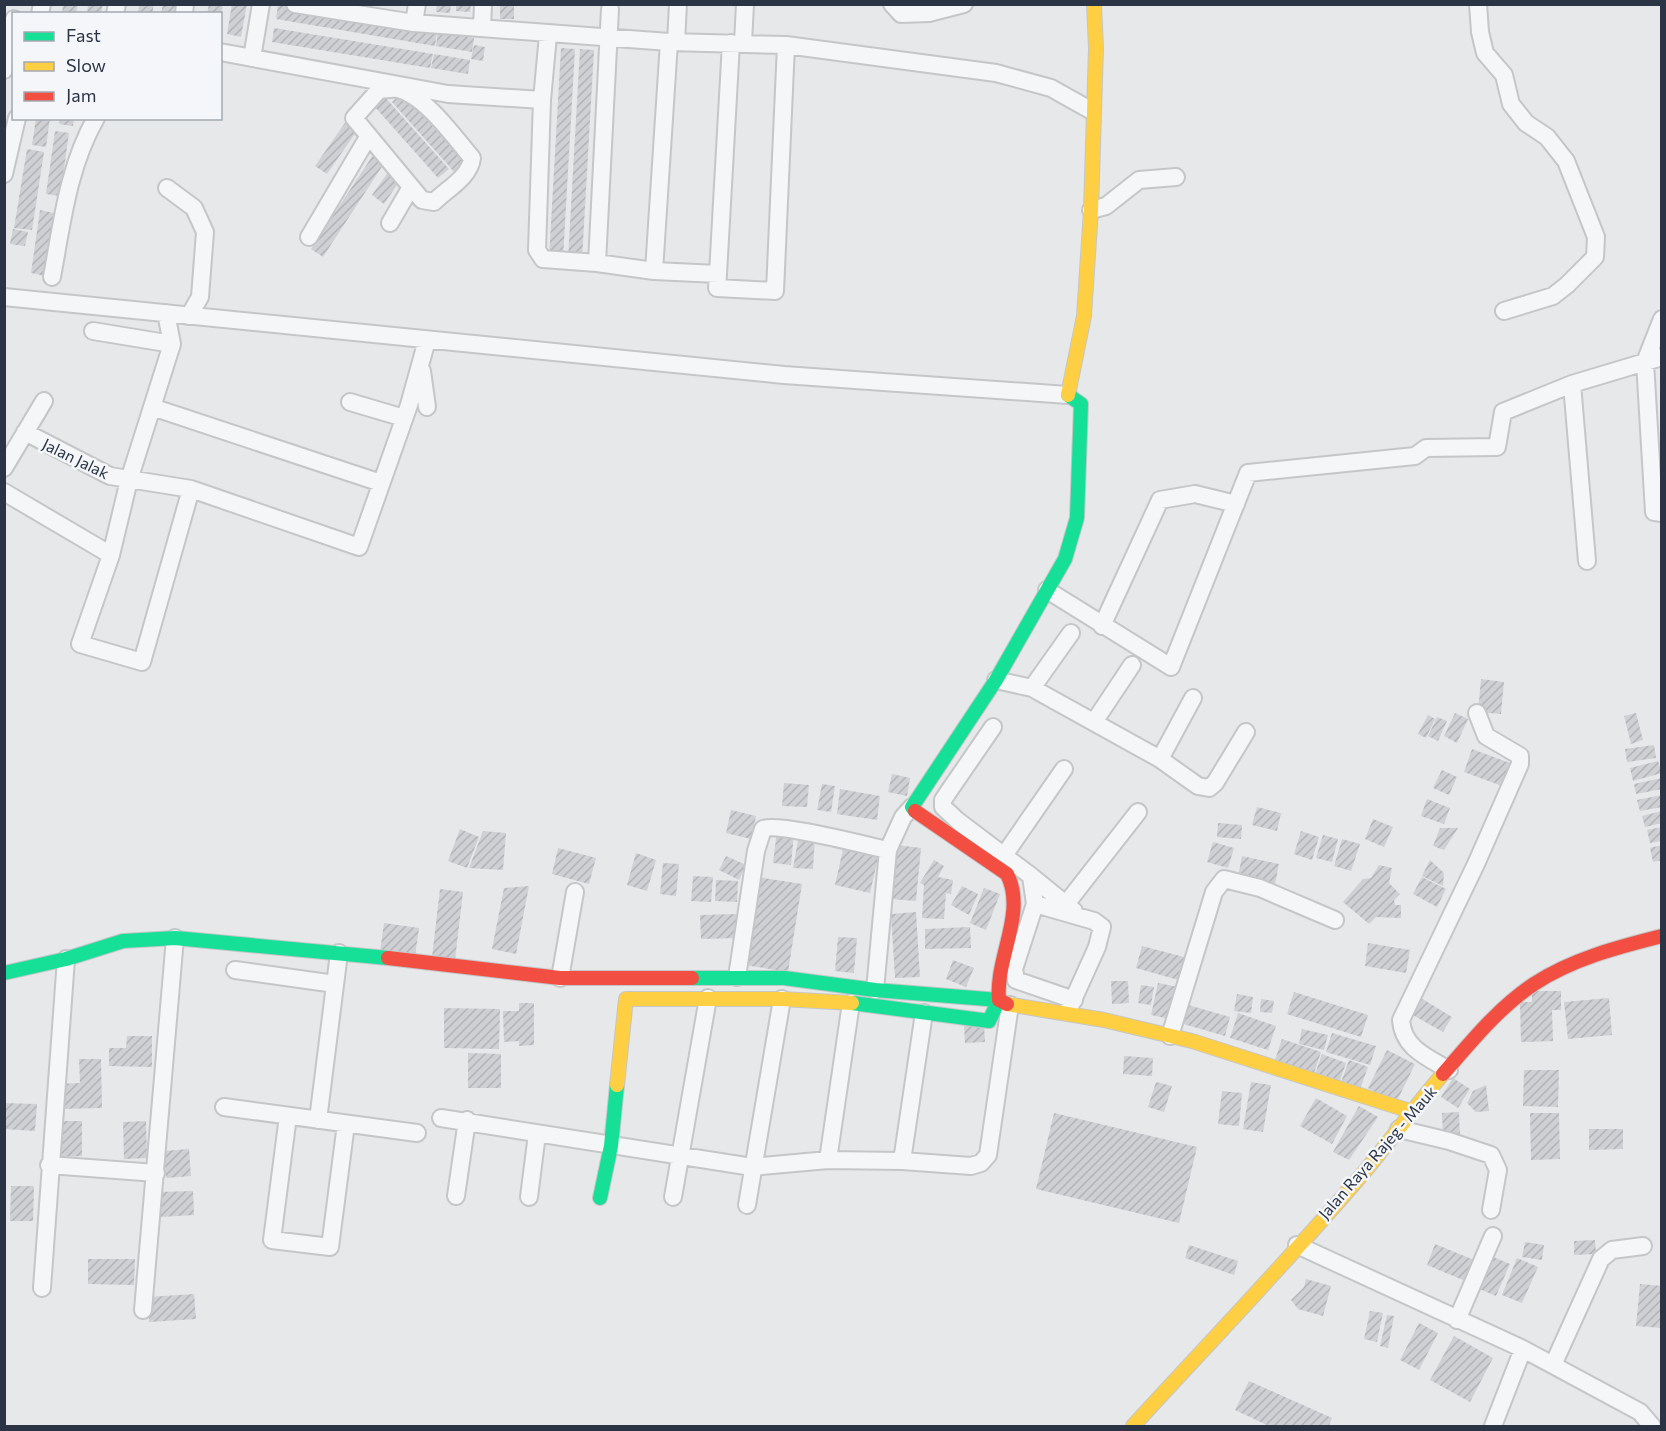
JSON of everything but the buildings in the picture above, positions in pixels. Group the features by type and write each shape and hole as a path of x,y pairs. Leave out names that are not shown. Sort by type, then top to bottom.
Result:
{"street":[{"path":"252,58 261,4"},
{"path":"295,4 414,23 548,35 786,45 1008,74 1051,88 1092,111"},
{"path":"414,23 417,4"},
{"path":"482,28 483,4"},
{"path":"654,271 678,4"},
{"path":"745,4 737,43 717,288 775,291 786,45"},
{"path":"892,4 901,14 913,15 964,4"},
{"path":"875,990 888,850 903,817 912,807 996,680 1065,559 1073,538 1080,491 1082,428 1075,400 1084,316 1091,210 1092,111 1096,48 1094,4"},
{"path":"1478,4 1480,32 1485,53 1504,75 1511,104 1526,123 1547,137 1566,160 1596,237 1595,256 1567,285 1553,296 1504,310"},
{"path":"597,263 610,9"},
{"path":"4,71 12,29"},
{"path":"548,35 542,100 538,255 543,260 597,263 654,271 718,274"},
{"path":"222,52 397,89 410,94 440,120 472,158 471,164 457,183 434,202 426,203 354,118 380,86"},
{"path":"380,86 448,94 542,100"},
{"path":"4,174 17,120"},
{"path":"52,277 71,177 81,145 95,120"},
{"path":"309,237 368,137"},
{"path":"1091,210 1106,206 1139,180 1176,177"},
{"path":"390,223 411,187"},
{"path":"167,188 194,208 205,232 200,297 189,316"},
{"path":"4,297 784,375 1075,400"},
{"path":"166,313 172,344 129,480 111,555 80,644 142,662 190,489"},
{"path":"1662,320 1645,362 1654,512 1662,513"},
{"path":"93,332 172,344"},
{"path":"152,406 381,483 422,367 427,340"},
{"path":"1047,590 1171,667 1248,473 1415,456 1426,447 1497,447 1503,412 1572,384 1662,357"},
{"path":"422,367 427,407"},
{"path":"1572,384 1587,561"},
{"path":"4,468 44,400"},
{"path":"350,402 404,418"},
{"name":"Jalan Jalak","path":"25,432 98,471 129,480 190,489 355,547 360,544 381,483"},
{"path":"4,492 111,555"},
{"path":"1102,626 1160,500 1195,494 1236,504"},
{"path":"1032,688 1071,633"},
{"path":"1094,722 1132,665"},
{"path":"996,680 1032,688 1160,759 1198,786 1209,788 1215,783 1246,732"},
{"path":"1160,759 1193,698"},
{"path":"1449,1070 1414,1049 1401,1031 1401,1020 1466,885 1520,764 1520,756 1486,736 1477,713"},
{"path":"993,728 943,800 943,807 958,821 1005,854 1079,916"},
{"path":"1005,854 1064,769"},
{"path":"441,1118 467,1120 537,1134 752,1167 828,1160 902,1161 971,1166 985,1160 989,1148 1004,1002 996,989 997,970 1015,897 1013,882 998,867 921,817 912,807"},
{"path":"1066,903 1138,813"},
{"path":"736,977 758,844 763,829 767,827 791,830 888,850"},
{"path":"1031,876 1035,904 1014,969 1016,980 1070,1007 1118,1023 1261,1061 1410,1112"},
{"path":"1170,1036 1214,892 1224,879 1260,888 1335,920"},
{"path":"560,978 575,891"},
{"path":"1035,904 1079,916 1099,924 1103,929 1070,1007"},
{"name":"Jalan Raya Rajeg - Mauk","path":"1133,1426 1360,1178 1410,1112 1512,1000 1533,984 1579,962 1662,936"},
{"path":"4,973 66,959 123,941 175,938 339,953 560,978 784,978 875,990 934,993 1070,1007"},
{"path":"143,1310 175,938"},
{"path":"318,1120 339,953"},
{"path":"42,1288 49,1165 66,959"},
{"path":"235,970 335,984"},
{"path":"673,1197 708,998"},
{"path":"600,1198 611,1146 626,999 782,999 851,1004 989,1021 1004,1002"},
{"path":"747,1204 782,999"},
{"path":"828,1160 851,1004"},
{"path":"902,1161 924,1013"},
{"path":"224,1107 417,1133"},
{"path":"288,1116 272,1240 330,1248 346,1124"},
{"path":"456,1196 467,1120"},
{"path":"1399,1129 1458,1143 1491,1155 1498,1170 1491,1210"},
{"path":"529,1197 537,1134"},
{"path":"49,1165 156,1173"},
{"path":"1457,1320 1493,1236"},
{"path":"1297,1245 1523,1349 1640,1412 1652,1426"},
{"path":"1553,1365 1605,1253 1643,1246"},
{"path":"1493,1426 1523,1349"}],"traffic: fast":[{"path":"915,811 912,807 996,680 1065,559 1077,518 1081,404 1068,395"},
{"path":"4,973 66,959 123,941 175,938 388,958"},
{"path":"692,978 784,978 875,990 999,1000 989,1021 852,1003"},
{"path":"600,1198 611,1146 617,1085"}],"traffic: slow":[{"path":"1068,395 1084,316 1091,210 1096,48 1094,4"},
{"path":"617,1085 626,999 782,999 852,1003"},
{"path":"1007,1004 1104,1020 1192,1041 1410,1111"},
{"path":"1133,1426 1332,1209 1443,1074"}],"traffic: jam":[{"path":"915,811 1007,874 1014,904 999,984 999,1000 1007,1004"},
{"path":"1443,1074 1497,1015 1534,984 1580,961 1612,949 1662,936"},
{"path":"388,958 560,978 692,978"}]}
